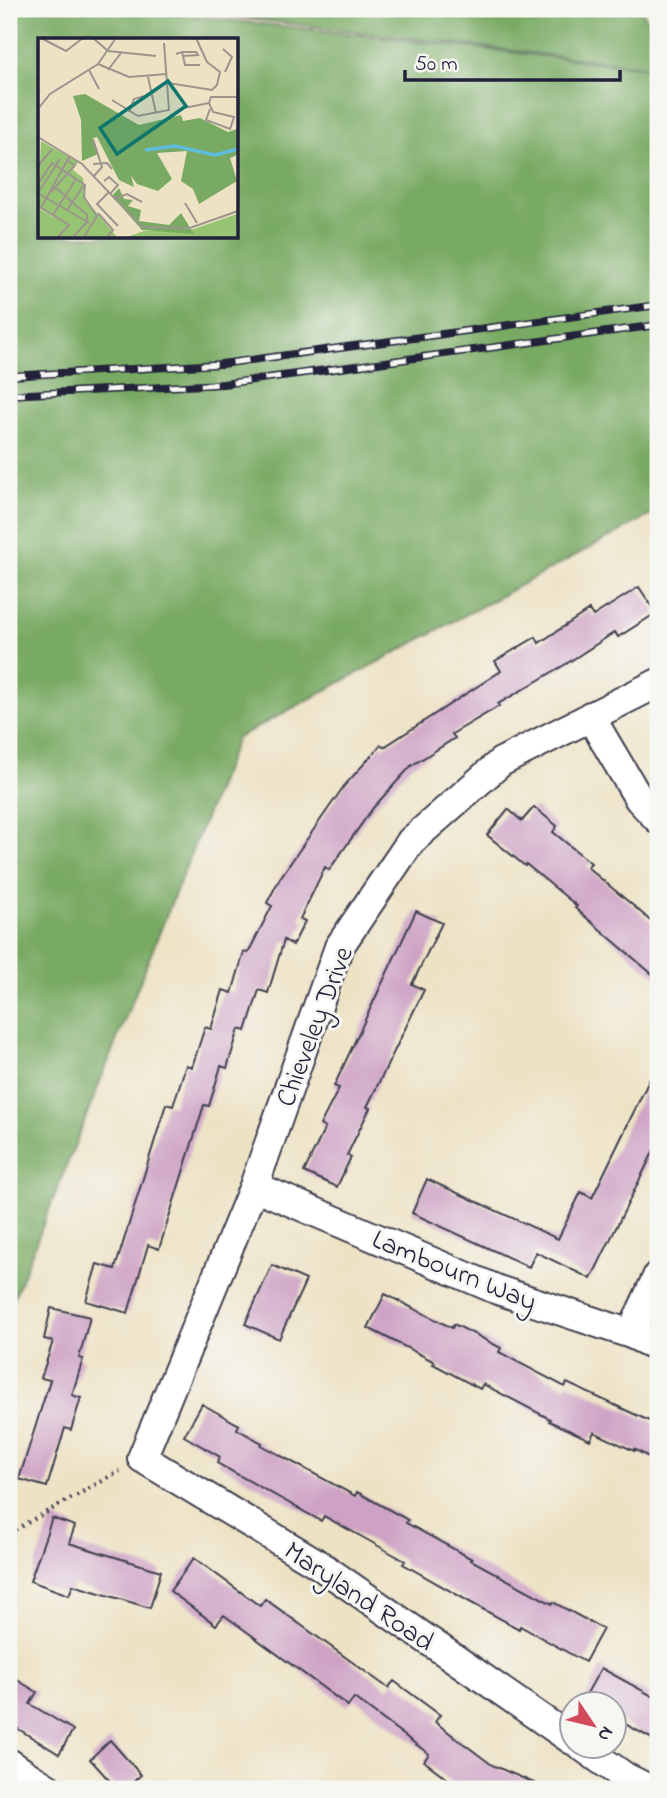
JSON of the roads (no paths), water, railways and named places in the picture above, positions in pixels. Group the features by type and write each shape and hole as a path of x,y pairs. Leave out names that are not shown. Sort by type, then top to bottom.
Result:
{"street":[{"name":"Chieveley Drive","path":"142,1458 254,1185 339,947 411,841 501,762 658,683"},
{"path":"590,716 639,799 658,819"},
{"name":"Lambourn Way","path":"254,1185 498,1290 631,1334 658,1347"},
{"path":"631,1334 658,1275"},
{"name":"Maryland Road","path":"142,1458 318,1564 558,1730"},
{"path":"598,1759 631,1785"}],"railway":[{"path":"9,376 221,364 658,305"},
{"path":"9,395 223,384 658,325"}]}
